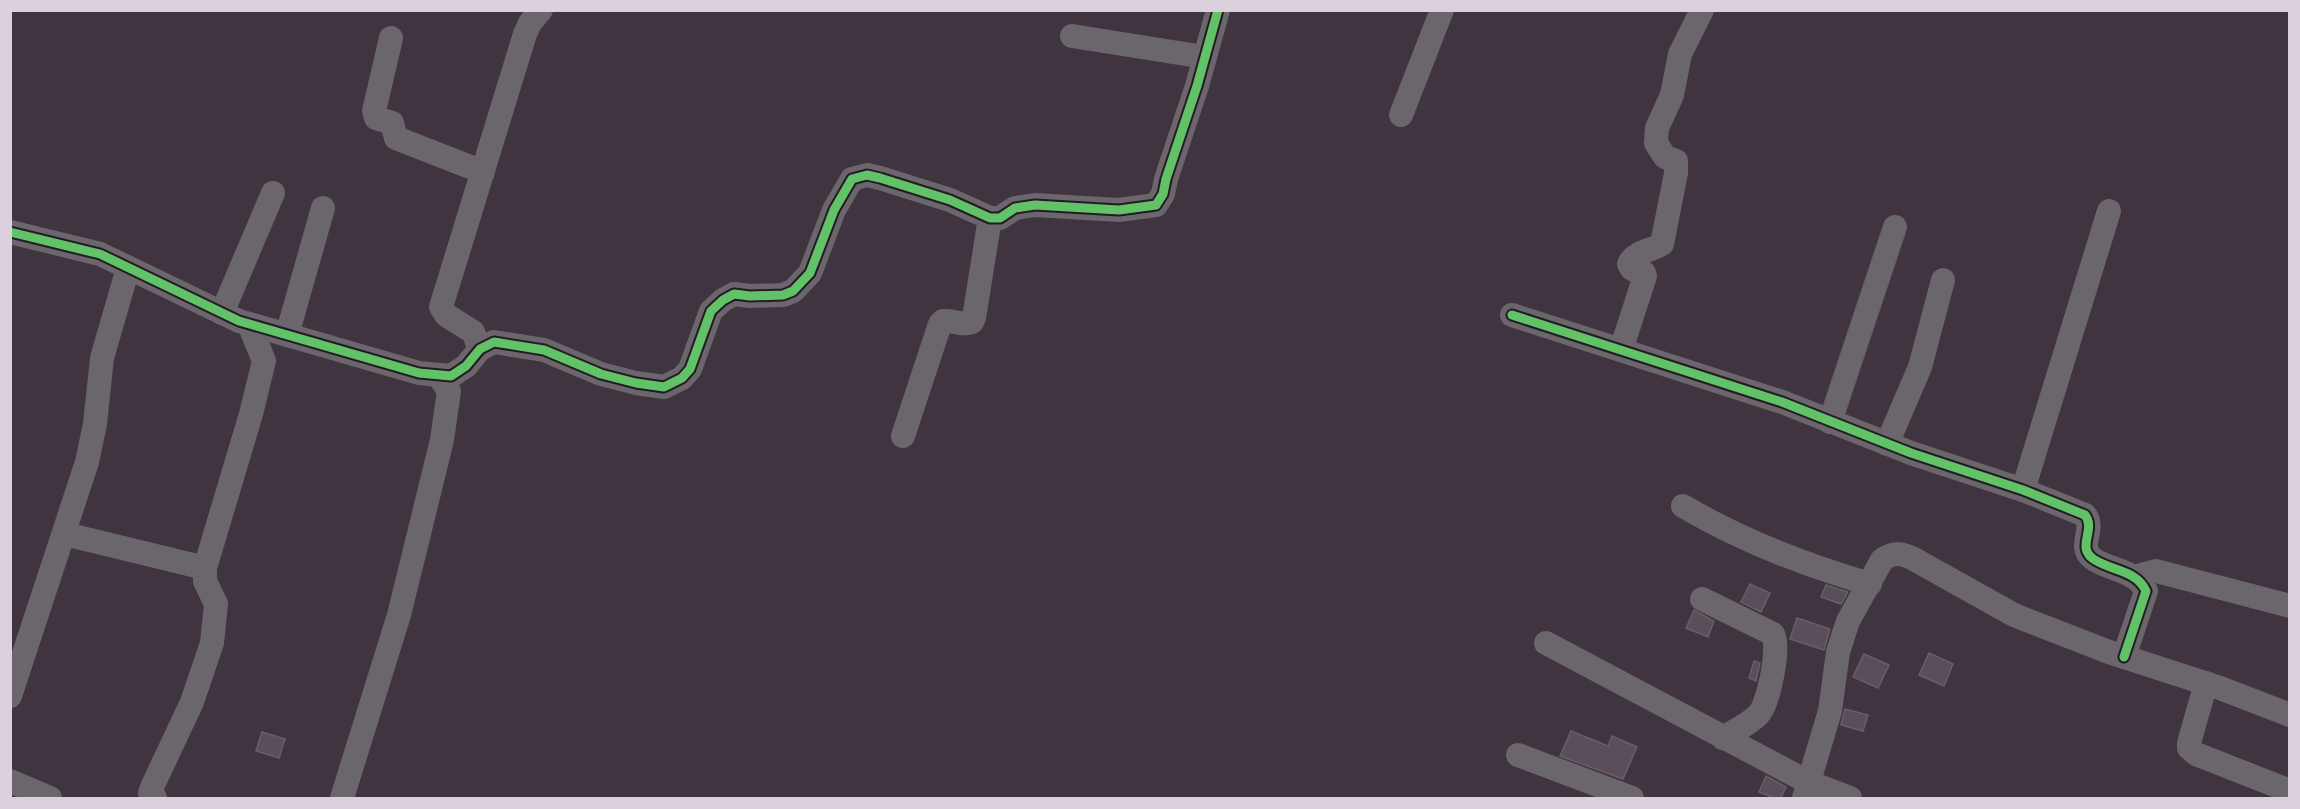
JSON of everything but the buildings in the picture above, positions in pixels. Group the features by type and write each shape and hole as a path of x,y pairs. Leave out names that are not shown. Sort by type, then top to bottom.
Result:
{"street":[{"path":"480,349 473,332 446,315 441,307 525,34 530,23 541,10"},
{"path":"10,232 100,254 249,324 419,373 451,376 466,366 480,349 494,342 544,350 601,374 664,387 682,378 690,369 711,312 723,300 734,294 783,295 793,291 810,273 834,210 852,179 867,175 880,178 950,200 990,218 1000,218 1015,208 1035,205 1119,210 1156,205 1163,194 1218,10"},
{"path":"1401,115 1442,10"},
{"path":"1621,350 1645,276 1644,273 1632,269 1629,264 1640,254 1662,244 1677,173 1676,161 1665,158 1656,143 1657,128 1672,95 1680,54 1702,10"},
{"path":"1072,36 1204,57"},
{"path":"391,38 374,111 376,118 392,123 396,138 483,172"},
{"path":"222,313 273,193"},
{"path":"287,335 323,208"},
{"path":"2023,490 2109,211"},
{"path":"903,436 940,324 948,320 968,324 975,318 990,218"},
{"path":"1830,422 1895,227"},
{"path":"10,696 87,462 95,424 102,358 128,268"},
{"path":"1887,444 1920,367 1943,280"},
{"path":"1512,315 1782,402 1887,444 2023,490 2085,515 2090,520 2090,528 2086,537 2087,553 2092,558 2142,582 2146,591 2124,657"},
{"path":"155,798 150,793 192,702 212,643 216,604 205,581 205,568 248,425 264,361 249,324"},
{"path":"342,798 399,615 442,440 449,391 438,375"},
{"path":"1683,506 1705,519 1819,569 1870,584"},
{"path":"65,534 205,568"},
{"path":"1806,790 1830,711 1839,652 1848,621 1882,560 1891,554 1900,553 1957,581 2014,615 2124,657 2206,683 2289,715"},
{"path":"2133,577 2156,571 2289,606"},
{"path":"1702,599 1773,634 1776,640 1773,672 1762,709 1756,717 1723,738"},
{"path":"1546,644 1723,738 1806,790 1850,798"},
{"path":"2206,683 2189,748 2196,754 2289,791"},
{"path":"1518,755 1632,798"},
{"path":"10,781 50,798"}],"cycle path":[{"path":"10,232 100,254 239,321 419,373 451,376 466,366 480,349 494,342 544,350 601,374 664,387 682,378 690,369 711,311 723,300 734,294 783,295 793,291 810,273 834,210 852,179 867,175 880,178 950,200 990,218 1000,218 1015,208 1035,205 1119,210 1156,205 1163,194 1218,10"},
{"path":"1512,315 1782,402 1911,453 2023,490 2085,515 2089,526 2086,548 2092,558 2136,578 2146,591 2124,657"}]}
